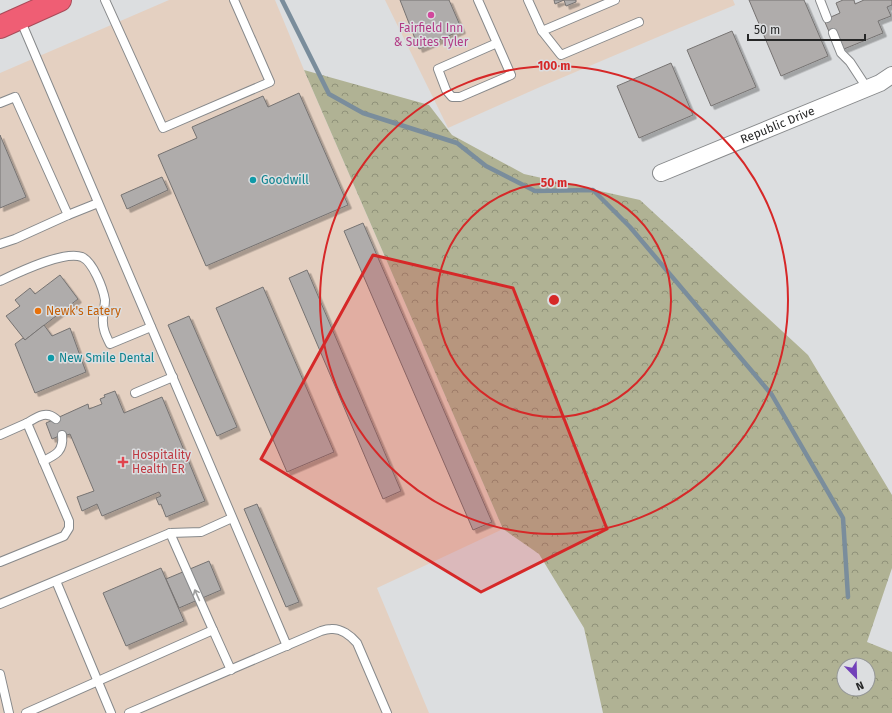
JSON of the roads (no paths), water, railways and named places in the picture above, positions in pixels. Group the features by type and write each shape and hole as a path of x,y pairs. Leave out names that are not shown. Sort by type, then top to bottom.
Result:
{"highway":[{"path":"0,27 60,0"}],"street":[{"name":"Republic Drive","path":"661,173 880,83 892,74"}],"lane":[{"path":"105,0 163,128 270,82 234,0"},
{"path":"478,0 497,43 510,75 460,97 452,97 446,90 438,69 497,43"},
{"path":"528,0 542,31 561,55 639,22"},
{"path":"542,31 615,0"},
{"path":"820,0 828,18"},
{"path":"20,18 287,646"},
{"path":"833,33 841,53 850,62 867,88"},
{"path":"0,103 15,97 68,215"},
{"path":"0,244 98,203"},
{"path":"0,282 19,272 62,257 81,257 88,262 94,270 103,293 105,302 102,319 103,328 110,344 152,327"},
{"path":"135,393 173,377"},
{"path":"0,435 27,423 37,416 46,414 56,419"},
{"path":"0,562 64,536 69,528 69,522 27,423"},
{"path":"43,461 56,455 62,446 62,435"},
{"path":"0,604 170,533 201,532 232,518"},
{"path":"170,533 231,670"},
{"path":"56,581 111,713"},
{"path":"129,713 330,628 346,633 357,643 387,713"},
{"path":"26,713 213,630"},
{"path":"0,674 9,713"}],"waterway":[{"path":"282,0 329,94 363,113 457,143 486,166 535,191 593,190 630,227 772,395 843,518 848,597"}],"place":[{"name":"Fairfield Inn & Suites Tyler","path":"431,15"},
{"name":"Goodwill","path":"253,180"},
{"name":"Newk's Eatery","path":"38,311"},
{"name":"New Smile Dental","path":"51,358"},
{"name":"Hospitality Health ER","path":"123,462"}]}
